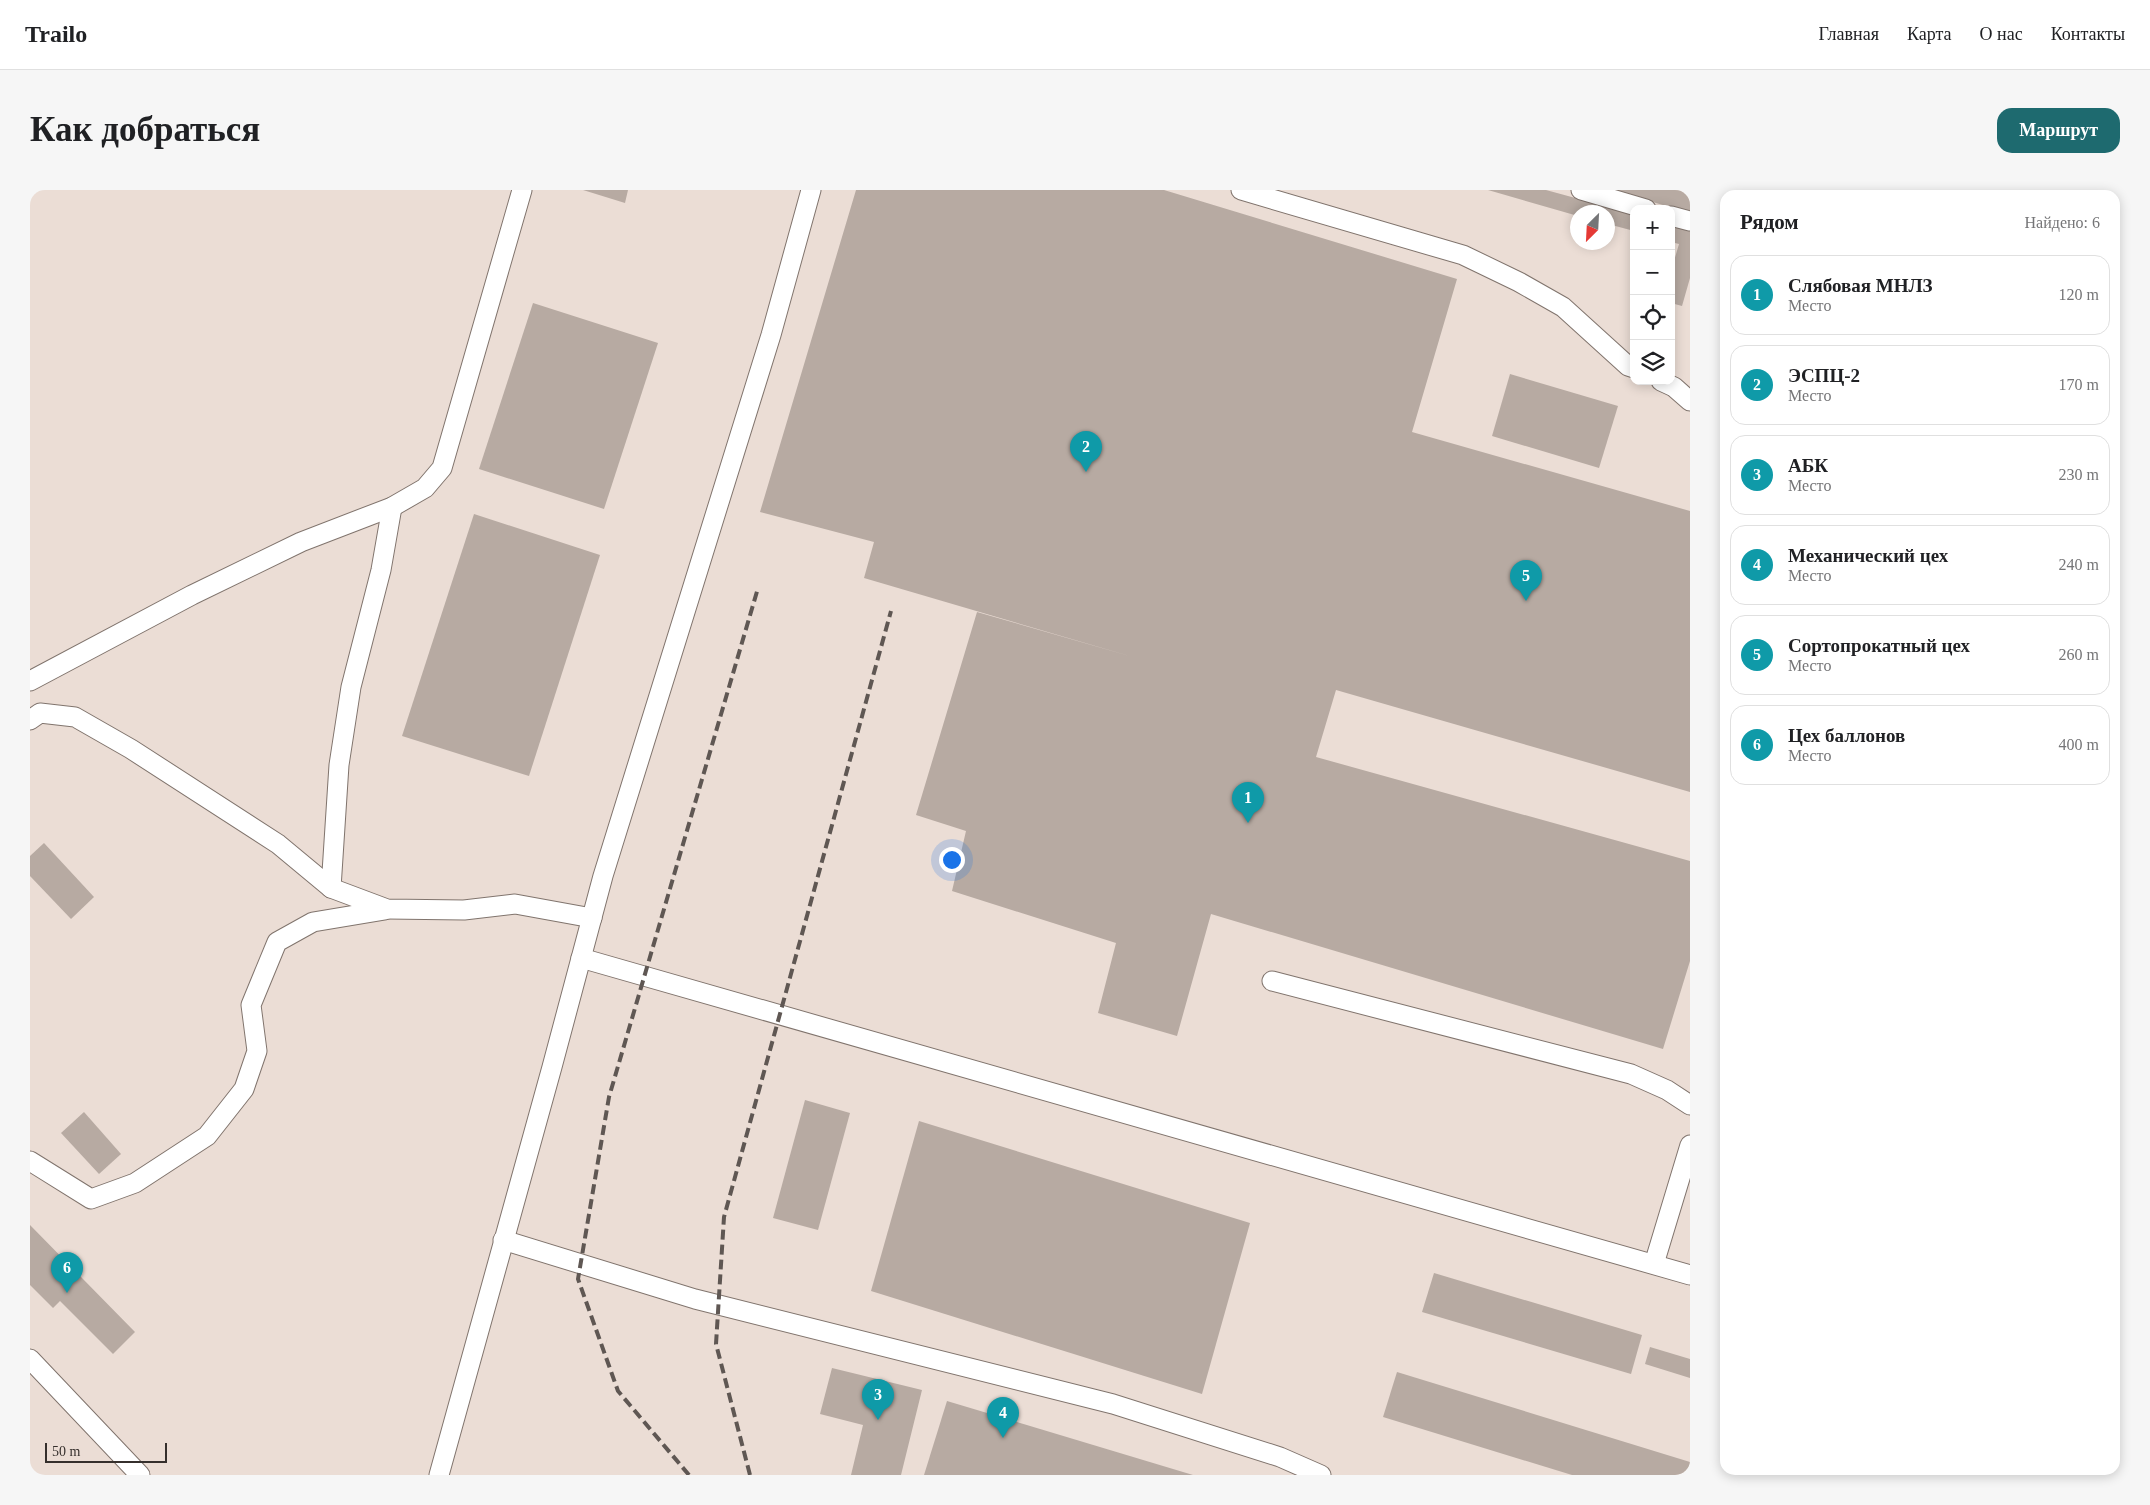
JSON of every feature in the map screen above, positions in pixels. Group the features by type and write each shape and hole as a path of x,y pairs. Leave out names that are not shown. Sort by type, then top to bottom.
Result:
{"lane":[{"path":"30,681 192,595 301,542 392,507 425,488 442,468 522,190"},
{"path":"438,1475 603,876 771,334 811,190"},
{"path":"1241,190 1463,255 1519,282 1563,307 1630,367"},
{"path":"1581,190 1632,205"},
{"path":"1675,217 1690,221"},
{"path":"1670,385 1690,401"},
{"path":"331,888 339,764 351,686 381,570 392,507"},
{"path":"30,720 40,713 75,717 131,750 278,844 331,888 387,910"},
{"path":"30,1161 92,1199 135,1183 207,1136 244,1089 258,1051 251,1005 276,942 313,922 387,910 464,910 515,904 592,918"},
{"path":"581,958 1690,1275"},
{"path":"1272,981 1631,1074 1667,1090 1690,1104"},
{"path":"1654,1264 1690,1145"},
{"path":"503,1240 696,1298 1113,1404 1280,1457 1321,1475"},
{"path":"30,1359 140,1475"}],"building":[{"path":"583,190 628,190 625,203"},
{"path":"856,190 1164,190 1457,279 1412,432 1690,511 1690,792 1336,690 1316,757 1690,861 1690,961 1663,1049 1211,914 1177,1036 1098,1013 1116,943 952,891 966,831 916,815 977,612 1133,657 864,578 874,542 760,512"},
{"path":"1488,190 1546,190 1601,205 1570,205 1570,214"},
{"path":"1612,190 1682,190 1690,192 1690,213 1675,209 1675,205 1663,205"},
{"path":"1615,209 1630,213 1630,230 1615,226"},
{"path":"1675,226 1690,230 1690,278 1682,306 1675,304 1675,258 1679,244 1675,243"},
{"path":"533,303 658,343 604,509 479,469"},
{"path":"1510,374 1618,406 1599,468 1492,436"},
{"path":"474,514 600,555 529,776 402,736"},
{"path":"44,843 94,897 71,919 30,876 30,856"},
{"path":"805,1100 850,1113 818,1230 773,1218"},
{"path":"84,1112 121,1154 99,1174 61,1133"},
{"path":"919,1121 1250,1223 1202,1394 871,1291"},
{"path":"30,1225 135,1332 113,1354 60,1301 53,1308 30,1285"},
{"path":"1434,1273 1642,1335 1631,1374 1422,1312"},
{"path":"1650,1347 1690,1359 1690,1378 1645,1364"},
{"path":"832,1368 922,1390 901,1475 851,1475 863,1425 820,1414"},
{"path":"1397,1372 1690,1462 1690,1475 1572,1475 1383,1417"},
{"path":"947,1401 1193,1475 924,1475"}],"railway":[{"path":"689,1475 618,1391 578,1279 609,1097 758,588"},
{"path":"750,1475 716,1344 724,1217 891,611"}],"place":[{"name":"ЭСПЦ-2","path":"1086,472"},
{"name":"Сортопрокатный цех","path":"1526,601"},
{"name":"Слябовая МНЛЗ","path":"1248,823"},
{"name":"Цех баллонов","path":"67,1293"},
{"name":"АБК","path":"878,1420"},
{"name":"Механический цех","path":"1003,1438"}]}
